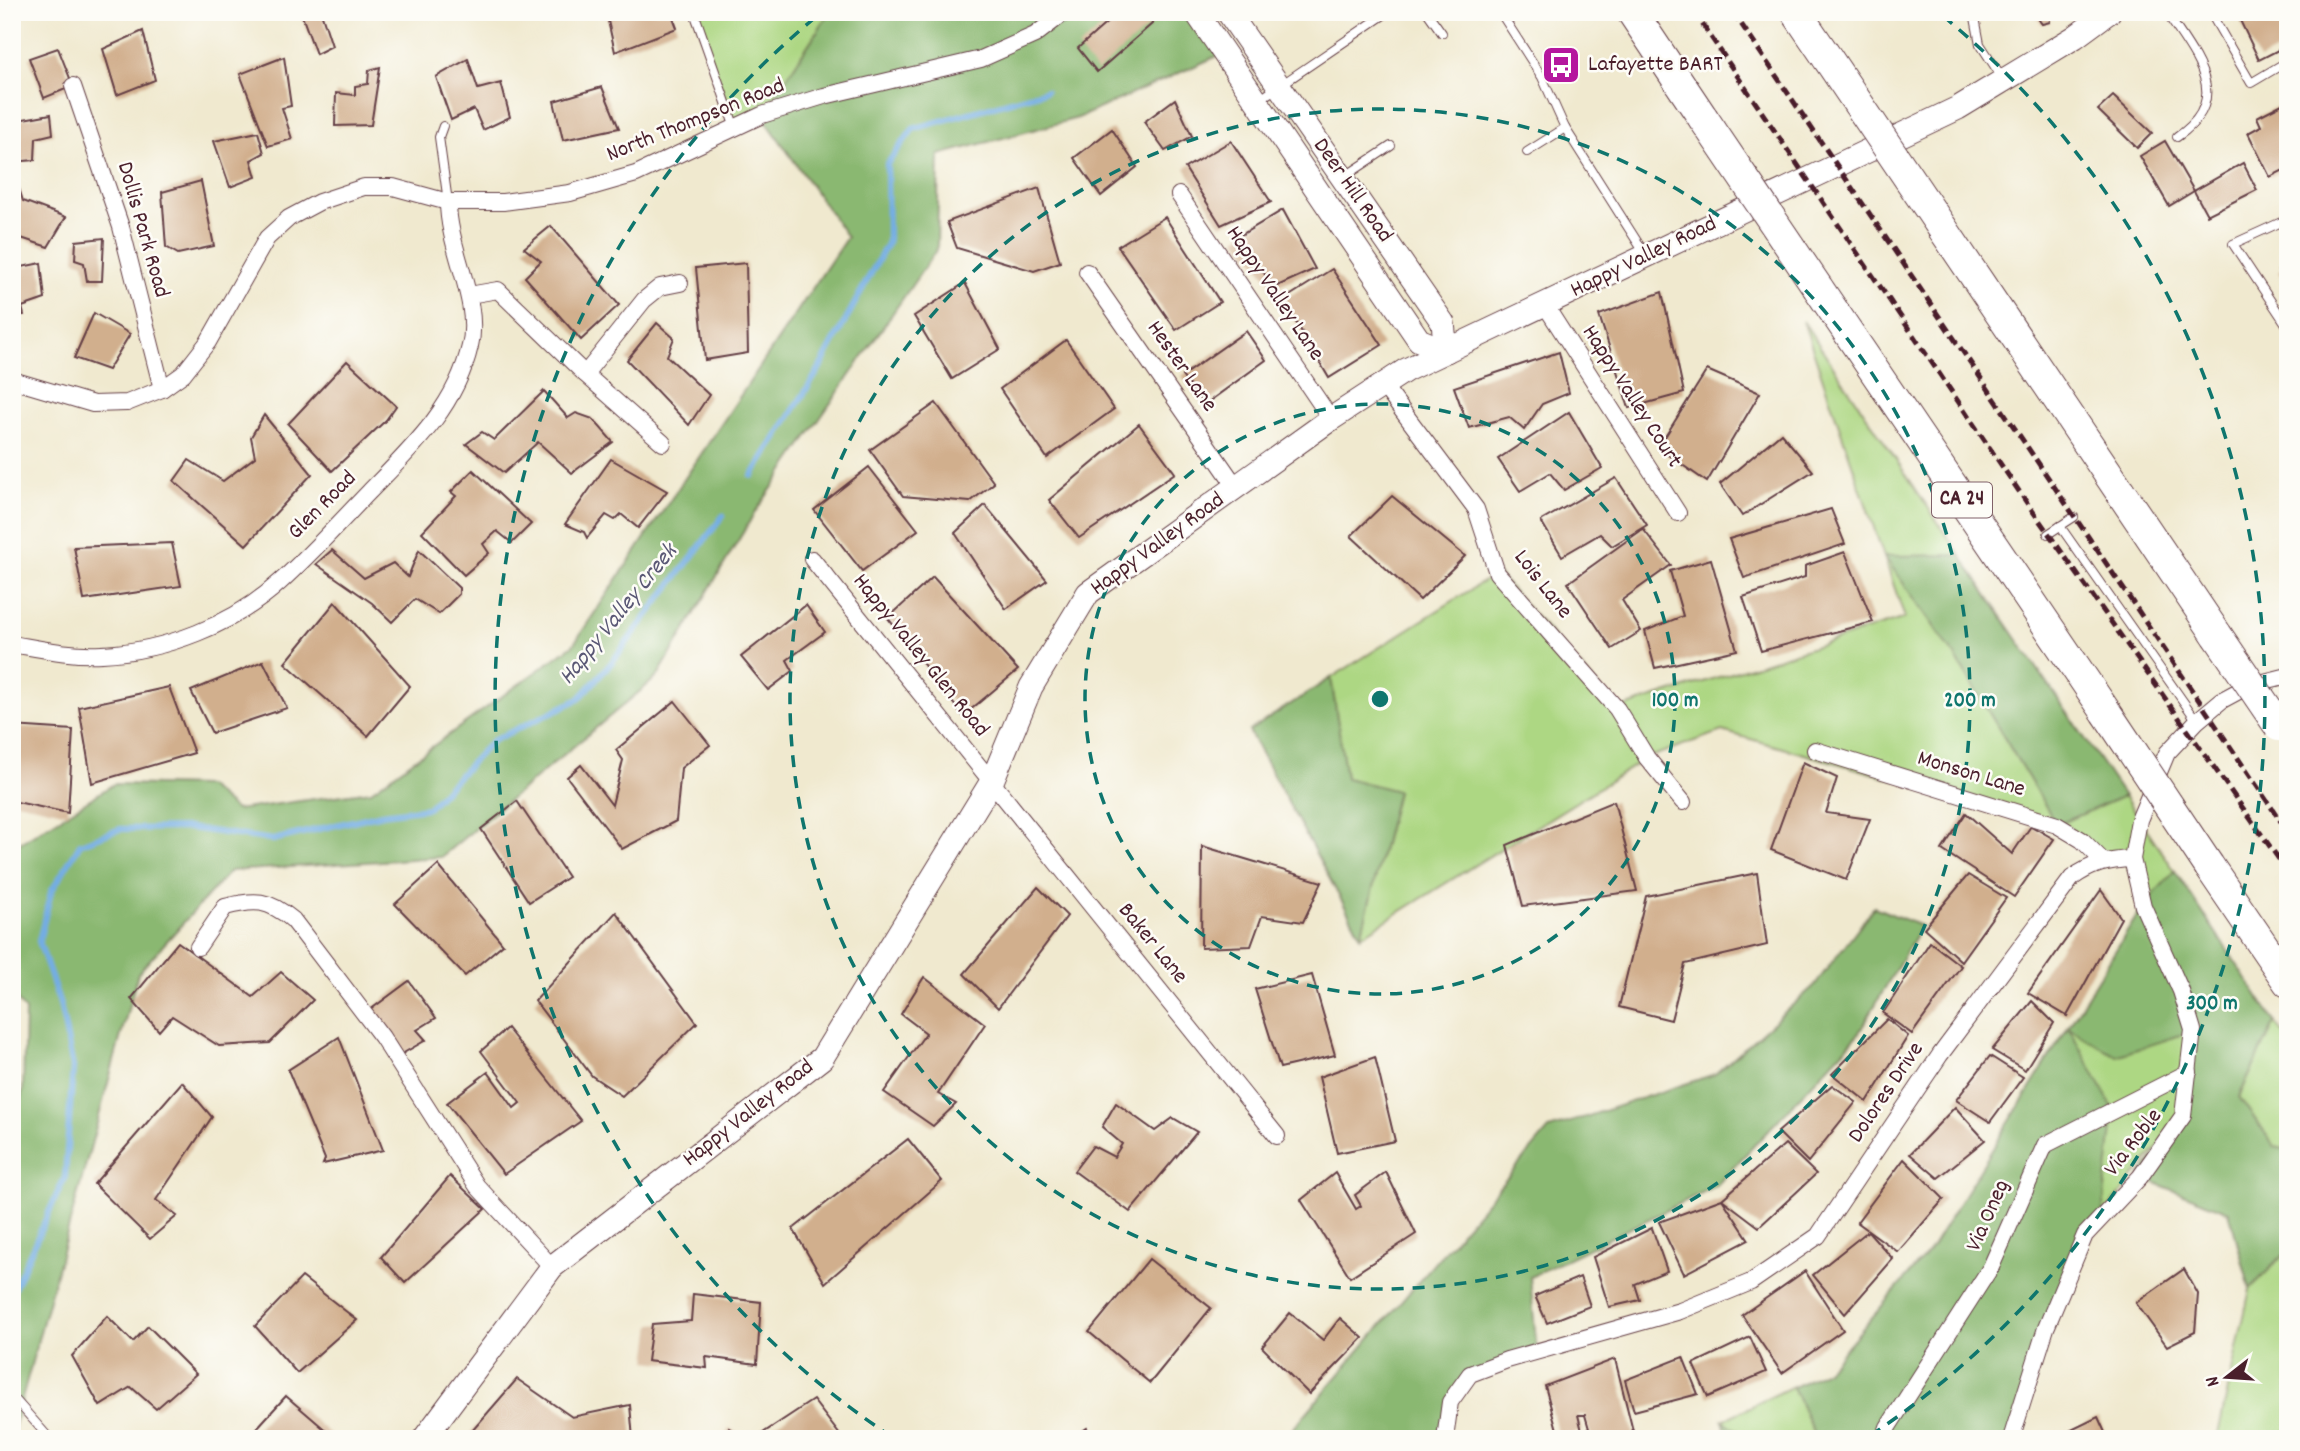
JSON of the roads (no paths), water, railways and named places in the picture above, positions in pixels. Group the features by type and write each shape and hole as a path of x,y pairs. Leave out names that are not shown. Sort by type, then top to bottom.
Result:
{"highway":[{"name":"CA 24","path":"1632,12 2288,982"},
{"path":"1796,12 2283,732"}],"street":[{"name":"North Thompson Road","path":"12,380 93,404 127,403 162,389 183,374 208,342 267,238 289,218 319,202 364,187 393,187 448,202 503,202 570,193 636,174 762,115 824,96 981,59 1035,35 1065,12"},
{"name":"Deer Hill Road","path":"1196,12 1419,340"},
{"name":"Deer Hill Road","path":"1228,12 1443,323 1446,351"},
{"name":"Happy Valley Road","path":"424,1439 552,1267 822,1058 992,780 1031,687 1088,593 1331,419 1406,370 1958,107 2005,81 2109,12"},
{"name":"Deer Hill Road","path":"1223,53 1419,340"},
{"name":"Dollis Park Road","path":"73,86 121,228 162,389"},
{"name":"Happy Valley Lane","path":"1180,195 1331,419"},
{"name":"Glen Road","path":"12,644 101,654 157,645 201,632 237,614 279,583 426,434 458,384 471,344 469,295 448,227 448,202"},
{"name":"Hester Lane","path":"1087,272 1237,488"},
{"path":"585,374 645,300 660,287 680,283"},
{"path":"469,295 498,290 585,374 663,443"},
{"name":"Happy Valley Court","path":"1545,305 1678,513"},
{"path":"1419,340 1446,351"},
{"name":"Lois Lane","path":"1383,385 1476,509 1497,573 1618,709 1647,758 1683,802"},
{"name":"Happy Valley Glen Road","path":"812,559 992,780"},
{"path":"2132,859 2139,820 2167,753 2197,721 2222,700 2248,686 2288,676"},
{"name":"Monson Lane","path":"1815,750 2057,825 2082,840 2103,861"},
{"name":"Baker Lane","path":"992,780 1277,1136"},
{"name":"Dolores Drive","path":"1446,1439 1450,1402 1470,1374 1507,1360 1680,1311 1751,1282 1818,1236 1940,1055 2072,878 2084,868 2103,861 2132,859"},
{"name":"Via Roble","path":"2011,1439 2046,1328 2085,1235 2140,1177 2183,1116 2193,1030 2181,991 2143,906 2132,859"},
{"path":"198,947 225,907 251,900 279,908 293,920 382,1037 477,1186 552,1267"},
{"name":"Via Oneg","path":"1884,1439 1888,1427 1991,1268 2045,1145 2189,1072"}],"lane":[{"path":"694,12 734,128"},
{"path":"1257,102 1388,12"},
{"path":"1427,12 1442,33"},
{"path":"1500,12 1542,78 1565,128 1647,256"},
{"path":"1974,12 1979,44 2005,81"},
{"path":"2166,12 2203,70 2208,98 2203,115 2177,137"},
{"path":"2210,12 2251,83 2288,61"},
{"path":"443,126 439,137 448,202"},
{"path":"1527,152 1565,128"},
{"path":"1343,178 1391,146"},
{"path":"2288,219 2233,244 2288,327"},
{"path":"2048,534 2074,516"},
{"path":"2060,526 2197,721"},
{"path":"12,1396 50,1439"}],"waterway":[{"name":"Happy Valley Creek","path":"752,476 817,373 888,242 887,164 913,129 1046,91"},
{"name":"Happy Valley Creek","path":"12,1293 65,1177 73,1067 60,1004 39,941 51,892 80,844 120,829 189,828 273,840 382,814 428,808 492,741 579,699 612,662 723,516"}],"railway":[{"path":"1694,12 2027,503 2288,872"},
{"path":"1733,12 2288,832"}],"place":[{"name":"Lafayette BART","path":"1561,65"}]}
